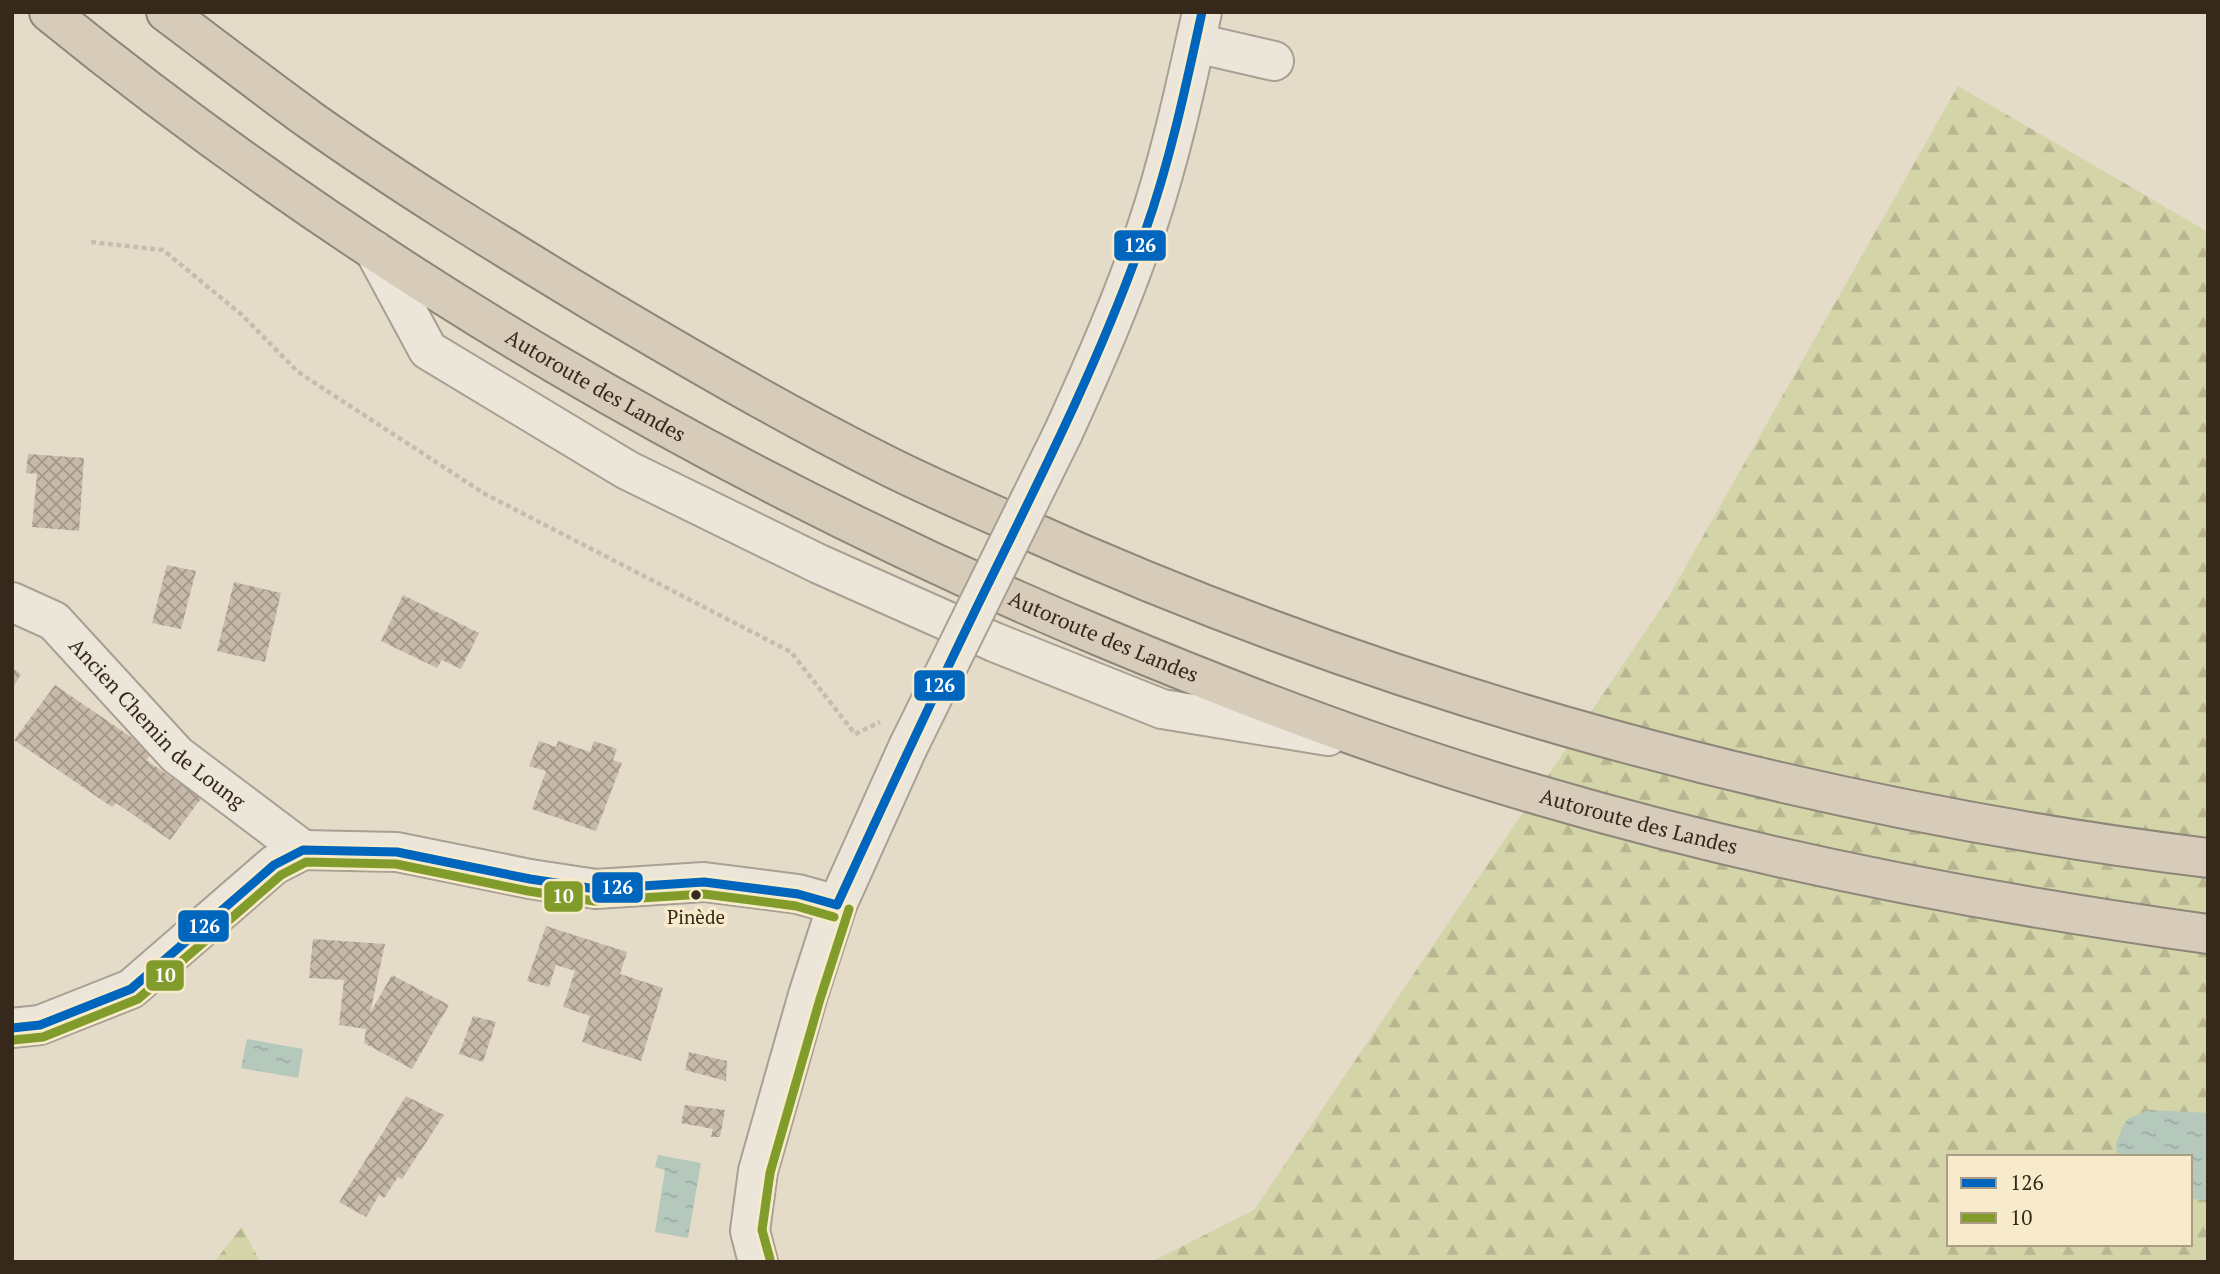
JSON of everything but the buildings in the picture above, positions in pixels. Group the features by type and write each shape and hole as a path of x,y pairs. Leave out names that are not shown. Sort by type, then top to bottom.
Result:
{"highway":[{"name":"Autoroute des Landes","path":"49,12 105,58 268,179 436,290 636,411 855,527 1032,608 1204,680 1375,744 1540,796 1678,834 1826,869 2027,908 2208,934"},
{"path":"166,12 312,121 468,226 699,365 891,468 1080,553 1234,617 1392,673 1631,743 1738,771 1986,825 2208,858"}],"street":[{"path":"758,1262 750,1231 758,1171 808,995 837,905 899,732 1063,433 1097,356 1146,232 1172,145 1199,27 1274,61"},
{"path":"374,250 428,350 627,470 819,564 993,642 1162,709 1375,744"},
{"name":"Ancien Chemin de Loung","path":"12,602 54,621 177,755 303,850"},
{"path":"12,1028 40,1025 131,989 274,865 303,850 397,852 530,879 596,889 704,883 798,894 837,905"}],"path":[{"path":"91,242 163,250 242,315 298,372 485,494 791,652 855,734 899,732"}],"green space":[{"path":"1958,86 2208,232 2208,1262 1151,1262 1254,1210 1668,598"},
{"path":"242,1227 260,1262 214,1262"}],"water":[{"path":"247,1039 303,1049 298,1078 241,1068"},
{"path":"2149,1110 2208,1113 2208,1200 2192,1199 2192,1155 2117,1155 2116,1143 2127,1119"},
{"path":"658,1155 701,1163 688,1238 655,1232 665,1170 655,1167"}],"transit line":[{"name":"126","path":"837,905 1065,425 1107,330 1145,232 1162,178 1202,12"},
{"name":"126","path":"12,1028 40,1025 131,989 274,865 303,850 397,852 530,879 596,889 704,882 798,894 837,905"},
{"name":"10","path":"13,1040 43,1037 138,999 281,875 306,862 396,864 528,891 594,901 704,894 796,906 834,917"},
{"name":"10","path":"770,1259 762,1230 770,1173 849,909"}],"place":[{"name":"Pinède","path":"696,895"}]}
